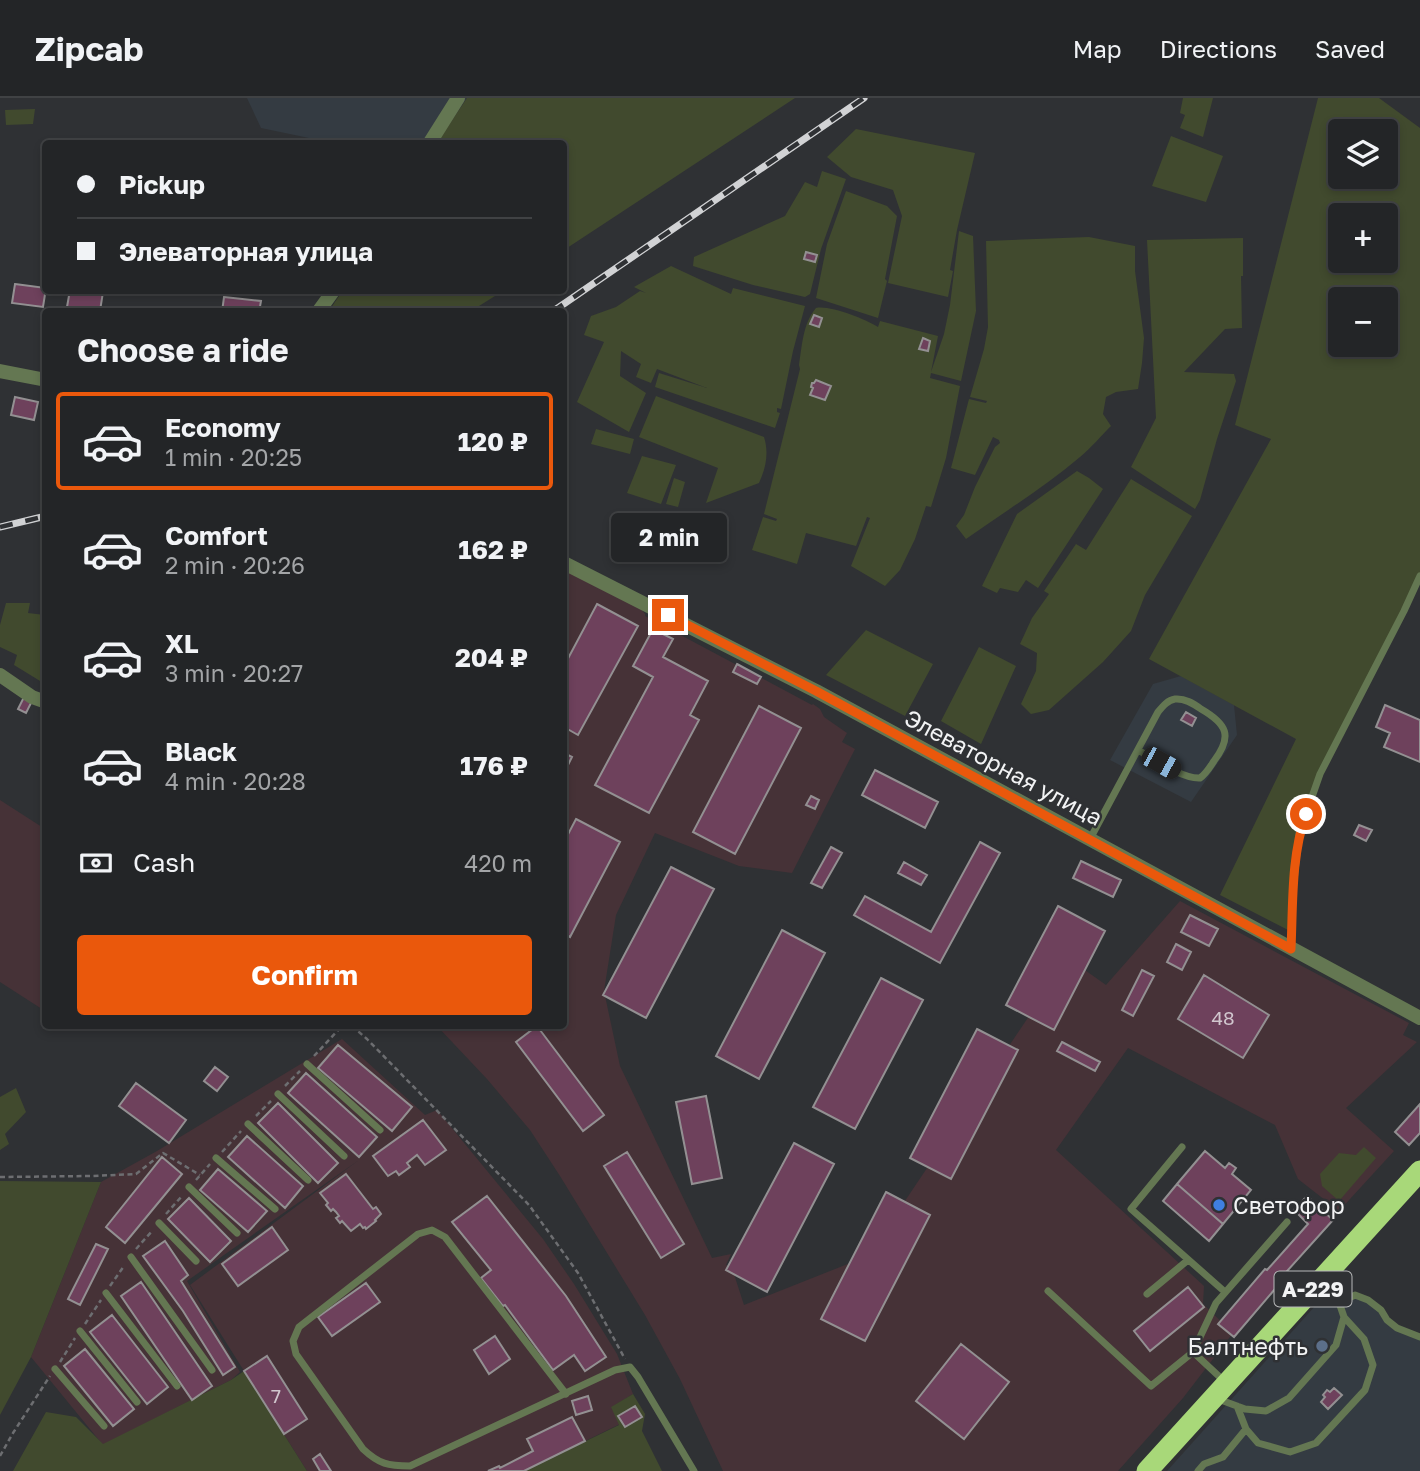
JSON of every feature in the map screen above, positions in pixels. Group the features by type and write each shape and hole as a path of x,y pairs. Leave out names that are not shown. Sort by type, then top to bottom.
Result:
{"highway":[{"name":"А-229","path":"1147,1471 1420,1171"}],"street":[{"path":"432,140 458,98"},
{"path":"0,371 42,379"},
{"name":"Элеваторная улица","path":"567,565 803,685 1420,1018"},
{"path":"0,675 32,697 42,701"}],"lane":[{"path":"1291,949 1299,834 1320,774 1420,576"},
{"path":"1090,840 1158,712 1164,705 1175,699 1191,703 1215,717 1225,731 1222,751 1200,778 1196,779 1185,776 1138,750"},
{"path":"307,1064 380,1130"},
{"path":"278,1094 344,1156"},
{"path":"248,1125 308,1180"},
{"path":"1182,1147 1131,1209 1225,1292"},
{"path":"216,1158 275,1209"},
{"path":"189,1188 237,1233"},
{"path":"1048,1291 1151,1386 1193,1352 1216,1303 1287,1222"},
{"path":"159,1223 196,1261"},
{"path":"566,1394 445,1237 432,1230 418,1234 299,1327 293,1341 296,1354 363,1449 376,1461 393,1466 410,1466 566,1394 615,1370 630,1367 694,1471"},
{"path":"131,1257 212,1370"},
{"path":"1147,1294 1188,1260"},
{"path":"1237,1406 1246,1429 1258,1443 1290,1452 1316,1443 1366,1390 1373,1365 1364,1339 1344,1317 1329,1271"},
{"path":"106,1293 177,1386"},
{"path":"1340,1303 1355,1295 1368,1300 1397,1328 1420,1337"},
{"path":"1193,1352 1221,1391 1237,1406 1266,1410 1289,1398 1336,1345 1344,1317"},
{"path":"80,1331 137,1402"},
{"path":"55,1368 104,1426"},
{"path":"1198,1471 1204,1464 1223,1457 1246,1429"}],"path":[{"path":"355,1029 528,1205 578,1273 630,1367"},
{"path":"0,1177 136,1174 163,1153 200,1175"}],"shaded area":[{"path":"247,98 467,98 439,140 319,140 261,128"},
{"path":"567,571 641,609 645,616 813,704 820,709 824,717 847,733 842,742 855,749 792,873 739,866 655,833 616,915 604,991 620,1066 712,1258 731,1254 726,1265 732,1268 744,1305 868,1256 1068,958 1106,985 1180,901 1409,1023 1403,1035 1417,1042 1346,1108 1394,1151 1339,1211 1298,1179 1275,1125 1128,1048 1056,1150 1204,1286 1203,1304 1233,1333 1183,1398 1118,1471 723,1471 680,1379 645,1315 530,1130 440,1029 567,1029"},
{"path":"1181,676 1234,705 1237,735 1191,802 1110,760 1153,684"},
{"path":"0,800 42,827 42,1009 0,982"},
{"path":"342,1039 425,1115 437,1110 543,1239 617,1354 633,1394 612,1407 620,1424 524,1471 307,1471 190,1285 359,1160 187,1281 240,1372 231,1380 103,1445 31,1357 101,1182"},
{"path":"1334,1285 1368,1300 1387,1320 1420,1337 1420,1471 1167,1471"}],"green space":[{"path":"467,98 795,98 567,248 567,140 439,140"},
{"path":"1183,98 1213,98 1203,137 1180,128 1185,115 1180,113"},
{"path":"1318,98 1379,98 1420,128 1420,576 1313,788 1301,824 1292,932 1220,895 1296,739 1149,659 1271,439 1235,425"},
{"path":"35,109 33,124 6,125 5,110"},
{"path":"856,129 975,153 957,230 948,297 888,283 902,216 893,190 851,177 827,157"},
{"path":"1171,136 1223,156 1206,202 1152,186"},
{"path":"822,171 846,179 821,249 810,294 805,297 753,285 693,266 694,257 785,216 805,182 817,187"},
{"path":"846,191 887,206 897,216 878,318 816,298 827,244"},
{"path":"959,231 973,236 976,311 961,381 931,373 930,378 960,386 946,458 931,507 926,506 915,539 900,570 885,586 851,566 870,518 867,517 856,546 806,533 797,564 752,550 763,517 776,521 777,519 764,514 800,369 804,335 812,314 816,308 830,309 878,327 880,321 938,336 931,372 944,334 950,305"},
{"path":"1089,237 1135,246 1135,271 1144,338 1138,389 1116,392 1106,397 1103,414 1111,426 1092,446 1053,479 966,539 956,526 964,515 995,447 1000,443 993,437 975,475 951,468 969,399 987,401 970,397 988,327 986,241"},
{"path":"1243,238 1242,328 1225,329 1184,372 1234,374 1236,381 1195,509 1131,467 1156,418 1147,240"},
{"path":"671,266 731,294 733,288 805,306 781,409 777,408 780,413 775,428 655,387 659,373 707,388 657,369 651,383 636,377 641,364 621,351 620,376 646,393 629,432 577,402 604,342 584,335 591,316 616,307 640,291 646,293 634,287"},
{"path":"340,294 498,294 476,308 331,308"},
{"path":"656,396 764,437 766,460 759,483 706,503 718,468 639,437"},
{"path":"596,429 634,439 630,454 591,444"},
{"path":"642,456 676,465 661,504 627,493"},
{"path":"1077,471 1103,489 1038,588 1026,580 1018,592 1000,588 997,593 982,586 1017,514"},
{"path":"674,478 685,482 678,507 666,504"},
{"path":"1131,479 1192,516 1145,595 1131,631 1103,662 1049,710 1031,714 1021,704 1036,671 1037,653 1020,644 1032,618 1049,594 1044,591 1076,544 1086,550"},
{"path":"6,603 30,603 28,613 42,615 42,682 14,665 17,655 0,647 0,625"},
{"path":"866,630 933,664 905,716 826,675"},
{"path":"979,647 1016,666 981,744 941,721"},
{"path":"16,1088 26,1112 5,1134 9,1144 0,1150 0,1097"},
{"path":"1364,1147 1376,1158 1339,1201 1322,1186 1320,1174 1339,1153 1356,1155"},
{"path":"0,1181 101,1182 31,1357 0,1415"},
{"path":"244,1371 307,1471 13,1471 46,1412 76,1417 103,1444"},
{"path":"633,1394 645,1414 642,1431 662,1471 524,1471 619,1425 611,1407"}],"building":[{"path":"806,252 817,255 815,262 804,259"},
{"path":"15,284 42,287 42,294 45,294 43,307 12,303"},
{"path":"69,294 103,294 100,308 67,307"},
{"path":"224,297 261,301 260,308 223,308"},
{"path":"814,315 822,318 819,327 810,324"},
{"path":"923,338 930,341 928,351 919,349"},
{"path":"816,380 831,386 825,400 810,395 812,383"},
{"path":"15,397 38,402 34,420 11,415"},
{"path":"597,604 638,626 578,735 567,729 567,660"},
{"path":"653,629 673,639 663,657 708,681 690,715 699,720 649,813 595,785 653,677 633,666"},
{"path":"737,664 761,677 757,684 733,672"},
{"path":"24,697 32,701 26,713 18,709"},
{"path":"1385,705 1420,720 1420,762 1384,747 1390,733 1376,727"},
{"path":"759,706 801,728 735,854 693,832"},
{"path":"1186,712 1196,718 1192,726 1181,720"},
{"path":"567,754 572,757 567,767"},
{"path":"875,770 938,802 925,828 862,795"},
{"path":"811,796 819,800 815,809 806,805"},
{"path":"576,819 620,842 570,937 567,935 567,836"},
{"path":"1359,825 1372,830 1366,841 1354,835"},
{"path":"980,842 1000,853 940,963 854,915 865,896 931,932"},
{"path":"831,847 842,853 822,888 811,883"},
{"path":"1081,861 1121,880 1113,897 1073,878"},
{"path":"904,862 927,875 921,885 898,873"},
{"path":"671,867 714,889 646,1018 603,995"},
{"path":"1058,906 1105,931 1054,1030 1006,1005"},
{"path":"1190,915 1218,929 1209,946 1181,932"},
{"path":"782,930 825,953 759,1079 716,1056"},
{"path":"1176,944 1191,952 1182,970 1167,962"},
{"path":"1142,970 1154,976 1133,1016 1122,1010"},
{"path":"1204,975 1269,1015 1243,1058 1178,1019"},
{"path":"881,978 923,1000 855,1129 813,1107"},
{"path":"533,1029 539,1029 604,1115 583,1131 516,1042"},
{"path":"977,1029 1018,1050 951,1179 910,1158"},
{"path":"1062,1042 1100,1062 1095,1071 1057,1051"},
{"path":"338,1045 412,1107 392,1131 318,1068"},
{"path":"215,1067 228,1077 217,1091 204,1081"},
{"path":"306,1073 377,1137 359,1157 288,1093"},
{"path":"136,1083 186,1120 169,1143 119,1106"},
{"path":"706,1096 722,1178 692,1184 676,1102"},
{"path":"278,1103 338,1163 318,1183 258,1123"},
{"path":"1420,1104 1420,1133 1409,1145 1395,1132"},
{"path":"423,1120 446,1150 425,1165 417,1155 407,1163 410,1167 399,1175 396,1171 388,1176 373,1156"},
{"path":"247,1136 303,1186 285,1208 228,1157"},
{"path":"794,1143 834,1164 767,1292 726,1270"},
{"path":"1205,1151 1225,1168 1229,1163 1236,1168 1232,1174 1251,1190 1223,1224 1177,1184"},
{"path":"627,1152 684,1244 661,1258 604,1166"},
{"path":"162,1157 182,1174 125,1243 106,1227"},
{"path":"218,1169 267,1211 248,1232 200,1190"},
{"path":"346,1174 373,1209 376,1207 381,1214 366,1229 360,1224 351,1231 342,1221 340,1223 336,1218 339,1216 326,1205 328,1203 320,1193"},
{"path":"1177,1184 1223,1224 1209,1241 1163,1201"},
{"path":"886,1192 930,1215 865,1341 821,1319"},
{"path":"487,1196 566,1296 606,1357 585,1371 574,1355 553,1370 505,1305 503,1306 481,1278 491,1270 452,1222"},
{"path":"1307,1196 1333,1220 1279,1280 1281,1282 1234,1337 1218,1324 1308,1224 1294,1210"},
{"path":"189,1198 231,1241 210,1262 168,1219"},
{"path":"272,1227 288,1250 238,1286 222,1264"},
{"path":"165,1241 188,1275 181,1281 235,1367 223,1375 183,1311 143,1256"},
{"path":"96,1244 108,1249 80,1305 68,1299"},
{"path":"141,1282 212,1386 192,1400 121,1296"},
{"path":"366,1283 380,1302 332,1336 318,1317"},
{"path":"1188,1287 1204,1307 1150,1351 1134,1331"},
{"path":"112,1315 168,1387 147,1404 90,1332"},
{"path":"495,1336 510,1359 489,1374 474,1350"},
{"path":"961,1344 1009,1382 964,1439 916,1401"},
{"path":"85,1349 134,1409 113,1426 64,1366"},
{"path":"267,1356 307,1419 284,1434 244,1371"},
{"path":"1334,1388 1342,1395 1328,1409 1321,1402 1325,1397 1323,1395"},
{"path":"588,1396 592,1410 576,1415 572,1401"},
{"path":"635,1406 642,1417 625,1427 618,1416"},
{"path":"572,1417 585,1441 524,1471 488,1471 499,1466 500,1468 533,1451 527,1439"},
{"path":"320,1454 331,1471 320,1471 313,1459"}],"railway":[{"path":"558,308 864,98"},
{"path":"0,527 42,517"}],"place":[{"name":"Светофор","path":"1219,1205"},
{"name":"Балтнефть","path":"1322,1346"}],"route":[{"path":"668,615 816,691 1291,949 1299,834 1306,814"}]}
